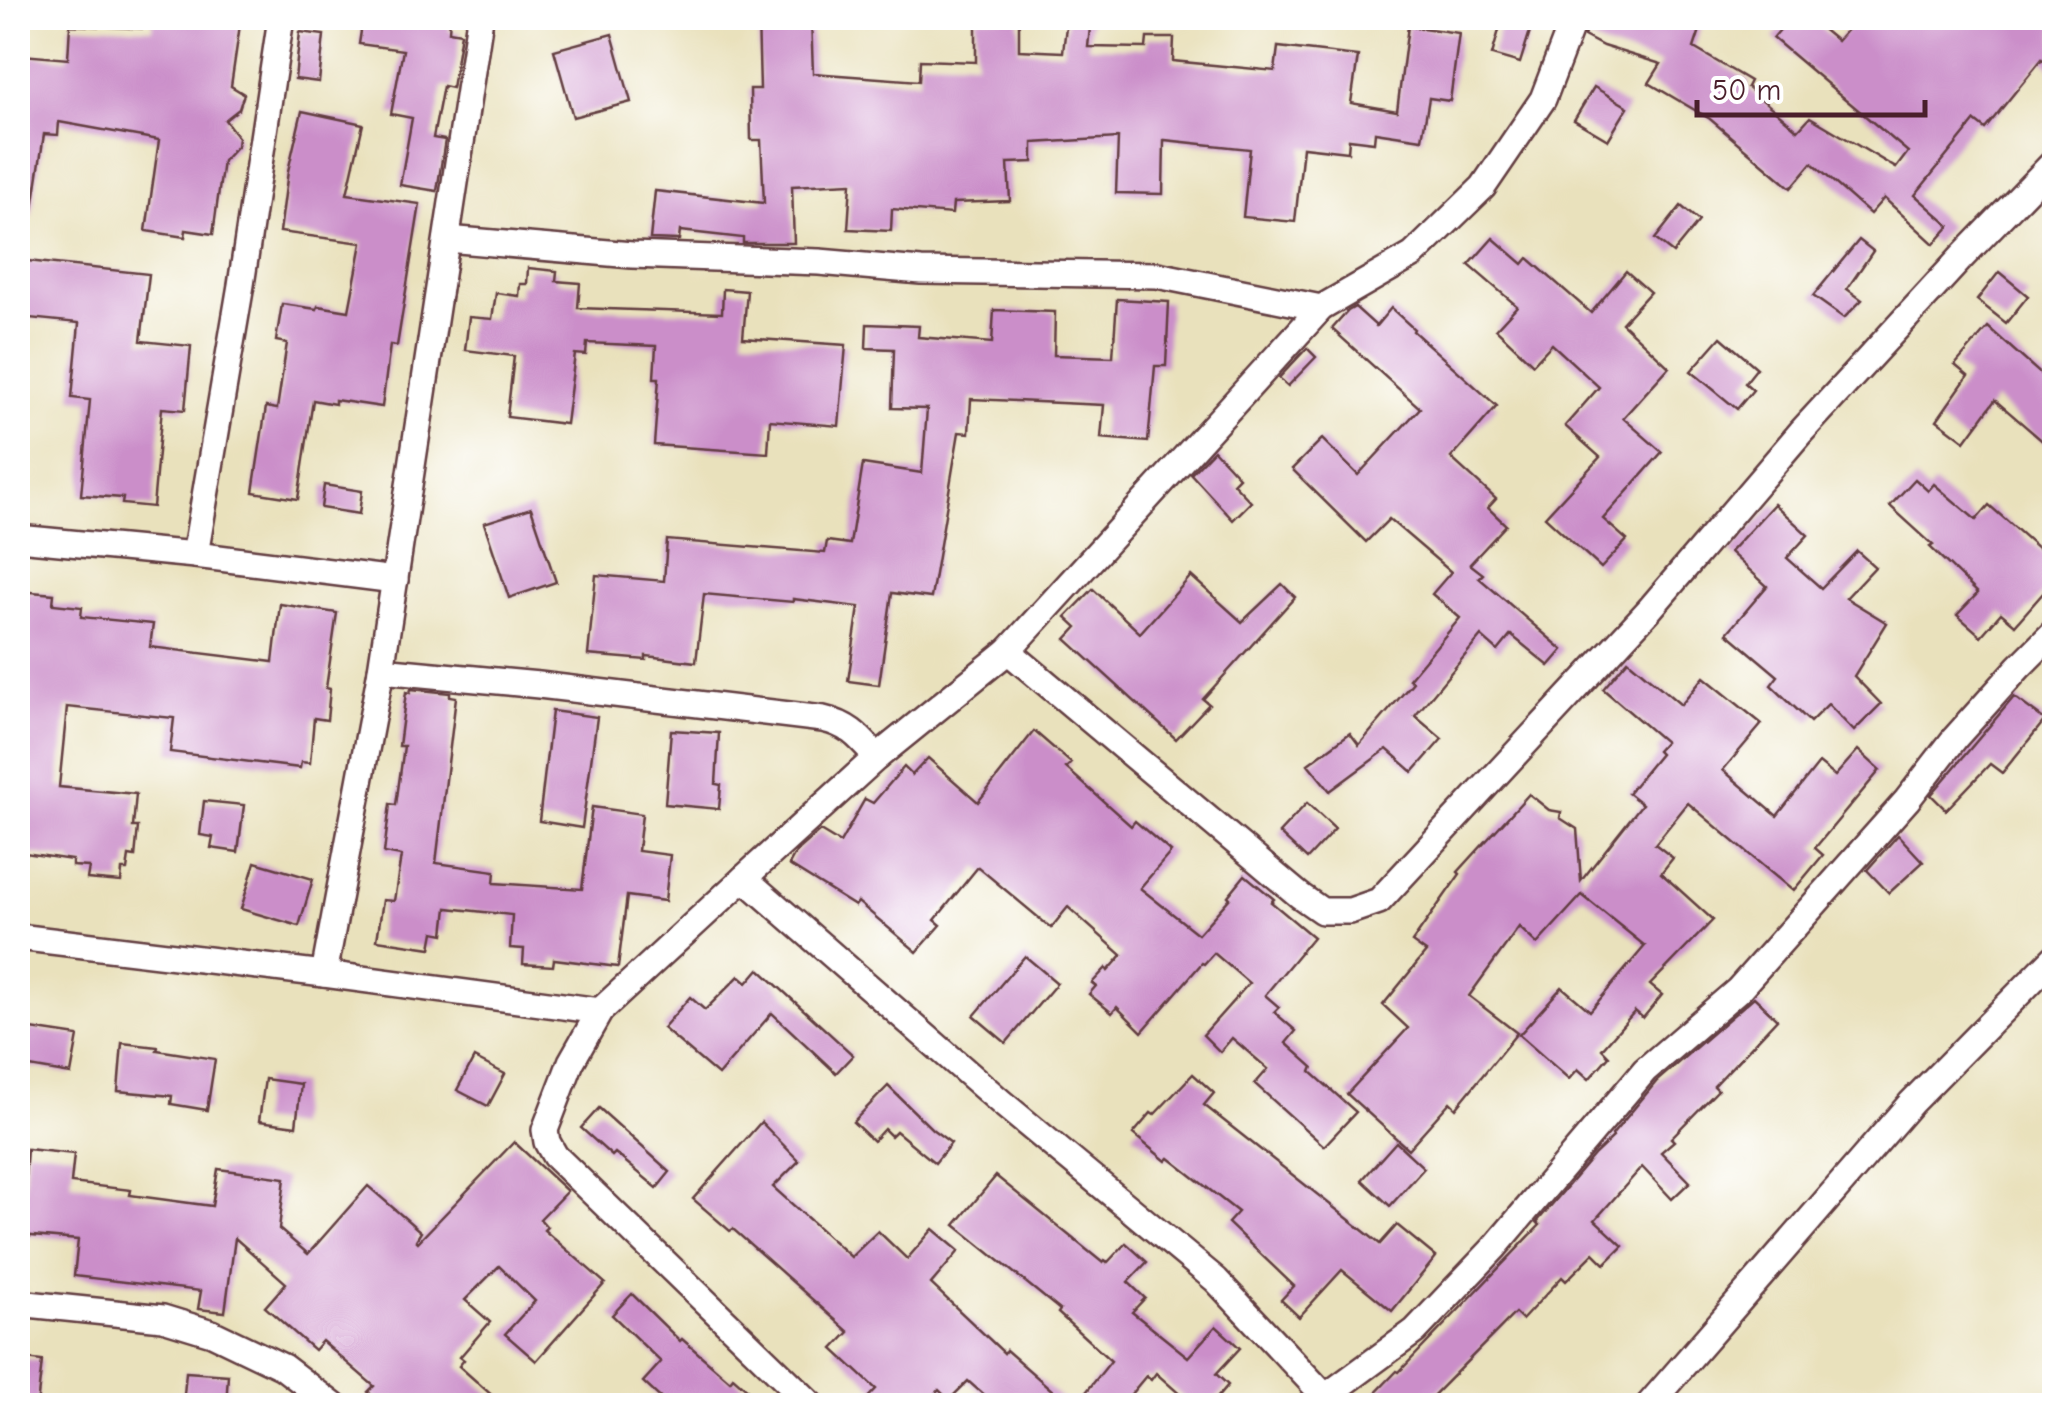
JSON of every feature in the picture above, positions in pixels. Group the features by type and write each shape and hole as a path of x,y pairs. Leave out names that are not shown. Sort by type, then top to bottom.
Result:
{"street":[{"path":"195,555 281,18"},
{"path":"324,974 381,670 480,18"},
{"path":"813,1406 555,1156 545,1130 571,1062 600,1011 876,758 1008,651 1321,308 1413,255 1482,186 1543,99 1574,18"},
{"path":"1008,651 1300,896 1322,910 1350,912 1379,901 1649,610 1802,432 2054,162"},
{"path":"448,239 921,271 1156,275 1321,308"},
{"path":"18,538 395,580"},
{"path":"744,878 1002,1103 1216,1280 1330,1401 1415,1331 1481,1262 1646,1070 1738,990 1907,800 1955,738 2054,632"},
{"path":"381,670 840,722 876,758"},
{"path":"18,937 600,1011"},
{"path":"1648,1406 1911,1104 2054,958"},
{"path":"18,1302 163,1318 212,1333 283,1367 334,1406"}],"building":[{"path":"153,18 241,18 231,86 244,94 239,109 225,120 238,137 237,146 223,161 213,234 186,230 185,237 146,231 159,140 59,122 58,135 44,134 32,215 18,214 23,55 68,59 70,25 152,29"},
{"path":"363,18 450,18 449,31 461,33 452,88 443,86 433,138 445,140 437,191 400,185 412,118 391,114 403,50 359,44"},
{"path":"758,18 811,18 813,73 919,81 920,60 976,62 976,18 1019,18 1019,50 1063,52 1067,18 1091,18 1088,47 1146,48 1147,38 1174,38 1173,61 1275,71 1278,47 1358,56 1351,103 1397,111 1408,26 1459,33 1450,101 1429,98 1422,139 1375,132 1374,142 1349,139 1348,152 1303,147 1295,222 1243,217 1250,149 1164,140 1163,194 1116,193 1118,138 1033,143 1033,162 1008,163 1010,201 953,203 952,214 892,209 891,231 848,229 851,183 792,186 794,243 743,243 743,238 680,231 679,240 650,239 655,191 764,203 761,140 751,140 750,89 760,89"},
{"path":"1590,18 1704,18 1694,48 1750,81 1747,87 1798,130 1810,117 1896,168 1908,152 1773,38 1790,18 1809,18 1837,41 1857,18 2054,18 2054,70 2042,59 1985,129 1975,121 1915,195 1950,226 1934,244 1884,198 1870,214 1812,163 1791,188 1710,119 1649,83 1661,64 1584,36"},
{"path":"1501,23 1530,31 1520,63 1492,55"},
{"path":"300,32 324,35 319,82 295,79"},
{"path":"612,34 631,102 573,117 554,50"},
{"path":"1594,87 1628,107 1608,140 1574,120"},
{"path":"302,111 363,124 347,194 420,204 397,346 390,345 382,407 313,400 298,499 253,492 266,407 277,409 287,343 276,341 282,304 349,311 362,243 280,232 288,171"},
{"path":"1681,206 1699,221 1673,253 1655,239"},
{"path":"1493,238 1523,264 1528,258 1591,313 1626,271 1650,292 1622,323 1669,367 1623,418 1662,452 1603,519 1627,540 1601,568 1545,517 1600,457 1565,426 1599,387 1552,344 1533,364 1496,329 1517,306 1469,265"},
{"path":"1859,240 1873,251 1847,289 1862,300 1844,318 1813,296"},
{"path":"18,260 149,274 141,341 191,346 185,410 162,408 153,507 122,504 123,498 81,495 90,400 72,398 79,323 19,317"},
{"path":"528,268 557,271 556,281 580,283 578,308 722,313 723,289 747,291 743,338 846,345 839,426 770,420 768,453 654,445 659,378 654,378 656,346 587,343 586,355 575,354 566,424 507,417 514,356 465,350 469,317 492,319 496,293 519,296 520,284 527,284"},
{"path":"1999,272 2028,296 2006,323 1977,300"},
{"path":"1117,299 1169,302 1166,366 1155,366 1148,442 1101,438 1104,405 971,399 969,433 959,432 931,598 892,593 879,685 848,681 859,607 793,599 704,594 696,662 588,655 596,575 664,581 667,540 825,553 827,541 850,544 863,464 922,473 927,409 892,408 894,349 866,348 867,324 919,326 918,337 992,343 994,310 1055,312 1054,355 1113,357"},
{"path":"1355,307 1376,326 1391,308 1497,406 1451,458 1496,499 1488,508 1506,525 1470,564 1483,574 1479,578 1563,650 1549,666 1511,635 1498,651 1481,636 1415,716 1442,739 1413,772 1387,749 1330,791 1308,764 1350,733 1359,745 1413,682 1409,679 1460,618 1432,594 1451,572 1389,519 1366,542 1292,469 1322,439 1358,475 1420,408 1332,329"},
{"path":"1988,327 2054,386 2054,451 1995,400 1965,441 1937,420 1968,376 1955,365"},
{"path":"1721,337 1757,368 1745,383 1753,390 1737,409 1691,371"},
{"path":"1307,348 1316,357 1288,386 1279,378"},
{"path":"1214,450 1239,477 1233,483 1251,502 1233,520 1191,474"},
{"path":"1915,479 1928,491 1934,484 1976,520 1989,505 2054,562 2054,602 2044,592 2015,625 2001,613 1981,636 1957,615 1978,593 1890,506"},
{"path":"324,485 362,491 359,514 321,508"},
{"path":"1774,504 1808,535 1787,558 1821,588 1857,551 1875,567 1846,598 1887,623 1854,676 1881,704 1854,731 1828,704 1810,722 1771,685 1778,676 1727,633 1767,586 1730,552"},
{"path":"531,508 556,582 509,598 484,523"},
{"path":"1191,576 1242,622 1282,584 1295,597 1203,699 1209,704 1176,739 1066,639 1077,627 1066,617 1093,589 1140,633"},
{"path":"19,591 54,594 53,604 82,607 81,617 153,624 150,647 273,662 280,604 337,613 326,688 330,689 327,720 314,718 310,763 301,762 300,768 170,752 174,718 67,707 59,787 136,794 135,857 129,856 121,882 87,879 89,867 72,866 72,860 18,852"},
{"path":"1628,660 1681,705 1704,677 1762,724 1723,770 1777,816 1819,763 1835,776 1858,750 1880,770 1815,848 1823,855 1793,891 1688,803 1655,844 1673,858 1661,873 1713,920 1650,985 1662,995 1643,1018 1635,1011 1602,1049 1609,1056 1589,1079 1578,1069 1569,1079 1519,1035 1562,987 1590,1011 1645,946 1582,895 1537,944 1519,927 1469,996 1517,1033 1456,1108 1450,1102 1408,1149 1347,1094 1408,1028 1383,1005 1426,952 1412,942 1458,872 1529,794 1549,810 1561,812 1560,818 1577,829 1581,881 1642,804 1628,793 1665,742 1603,689"},
{"path":"411,689 456,697 436,863 495,871 494,883 582,889 592,807 642,814 638,851 670,855 665,901 627,896 618,967 554,959 553,966 523,964 524,949 510,948 512,915 447,908 444,934 434,932 431,948 377,940 383,900 394,901 401,856 384,853 390,804 396,805 406,692"},
{"path":"2014,697 2045,720 2002,773 1990,764 1946,810 1931,795"},
{"path":"552,711 597,717 582,828 539,821"},
{"path":"671,730 719,733 719,809 665,804"},
{"path":"1034,731 1071,763 1066,768 1131,826 1135,821 1171,852 1140,888 1198,934 1245,875 1313,937 1265,995 1279,1007 1274,1012 1296,1031 1286,1043 1313,1067 1311,1072 1356,1112 1324,1146 1255,1084 1268,1069 1232,1038 1220,1052 1203,1035 1249,983 1214,953 1142,1032 1117,1007 1112,1013 1089,994 1096,986 1092,983 1122,955 1068,907 1051,928 978,867 935,920 941,925 917,952 858,902 855,906 789,865 796,852 820,831 840,843 865,799 873,803 904,767 912,775 928,758 978,802"},
{"path":"204,801 244,805 238,852 211,848 213,837 200,835"},
{"path":"1307,803 1335,829 1307,859 1279,833"},
{"path":"1898,835 1923,862 1889,893 1867,870"},
{"path":"255,862 313,879 299,926 241,909"},
{"path":"1025,956 1057,983 1006,1043 974,1016"},
{"path":"759,969 853,1055 836,1073 772,1013 718,1075 663,1028 690,997 705,1010 739,976 747,983"},
{"path":"1754,997 1777,1019 1714,1086 1718,1090 1661,1152 1690,1182 1672,1199 1642,1167 1595,1220 1623,1246 1605,1264 1594,1253 1566,1281 1562,1277 1522,1320 1515,1313 1423,1406 1363,1406 1540,1225 1537,1222 1657,1081"},
{"path":"18,1027 78,1036 71,1074 18,1065"},
{"path":"122,1043 215,1059 207,1110 171,1104 172,1096 118,1091"},
{"path":"474,1058 505,1074 488,1106 457,1090"},
{"path":"1193,1074 1214,1093 1204,1105 1380,1244 1397,1225 1436,1257 1392,1311 1342,1270 1299,1317 1281,1300 1294,1286 1228,1223 1238,1212 1133,1134"},
{"path":"265,1079 301,1084 296,1126 259,1121"},
{"path":"888,1086 951,1143 935,1163 896,1131 891,1136 884,1129 873,1141 853,1122"},
{"path":"599,1108 670,1172 657,1188 581,1128"},
{"path":"761,1122 799,1161 773,1187 851,1257 878,1231 907,1259 933,1229 959,1251 931,1284 1004,1353 1006,1350 1070,1406 996,1406 968,1381 949,1400 939,1390 925,1406 860,1406 876,1389 833,1349 849,1332 733,1229 730,1231 693,1199"},
{"path":"514,1142 567,1191 540,1219 547,1227 544,1230 605,1283 536,1361 505,1334 535,1301 499,1266 465,1300 490,1322 460,1357 464,1360 459,1366 504,1406 384,1406 368,1392 374,1386 322,1341 314,1350 265,1307 286,1283 235,1238 225,1312 198,1309 201,1291 74,1276 78,1240 21,1235 27,1149 74,1154 71,1183 212,1206 218,1169 285,1178 279,1229 308,1254 368,1186 421,1232 418,1242"},
{"path":"1396,1142 1424,1168 1390,1206 1362,1180"},
{"path":"996,1176 1103,1263 1126,1243 1147,1262 1128,1282 1145,1298 1132,1312 1188,1357 1216,1326 1240,1348 1216,1374 1228,1385 1210,1406 1193,1406 1156,1373 1151,1380 1146,1376 1121,1406 1075,1406 1111,1361 1058,1313 1060,1310 955,1225"},
{"path":"632,1294 680,1341 730,1381 733,1377 766,1406 669,1406 643,1382 661,1362 612,1315"},
{"path":"18,1358 42,1361 37,1406 18,1406"},
{"path":"186,1372 228,1375 226,1406 183,1406"}]}
